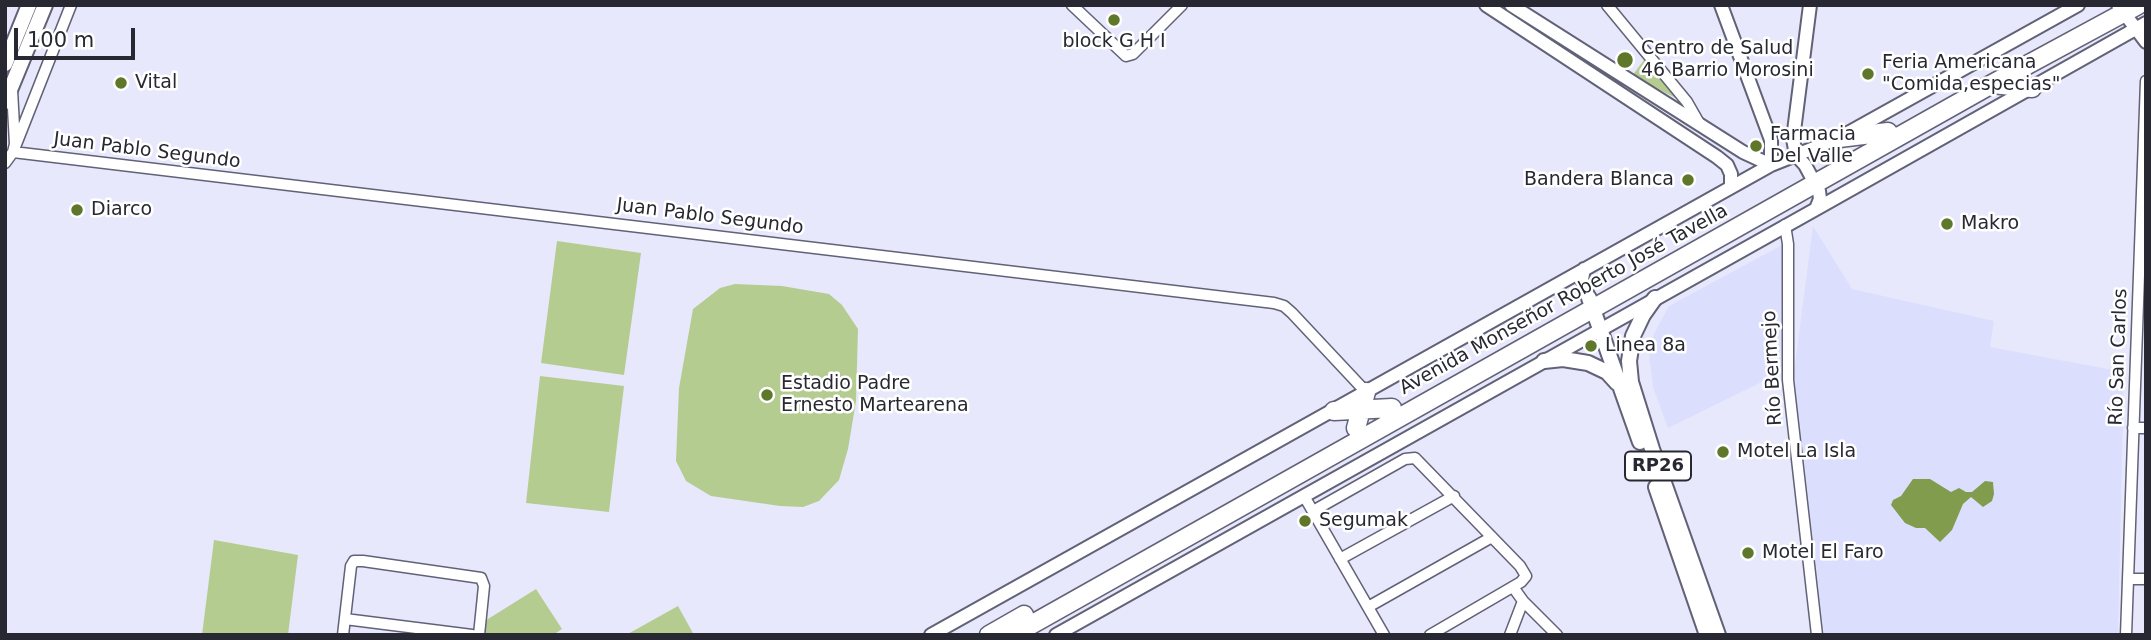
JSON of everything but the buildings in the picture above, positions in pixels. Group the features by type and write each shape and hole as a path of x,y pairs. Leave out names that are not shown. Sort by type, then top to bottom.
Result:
{"highway":[{"name":"Avenida Monseñor Roberto José Tavella","path":"1013,635 1592,303 1814,179 2027,66 2124,7"},
{"name":"Avenida Monseñor Roberto José Tavella","path":"1814,179 1888,132 2124,7"},
{"path":"1992,84 2019,92 2027,66"},
{"path":"1839,138 1888,132"},
{"name":"Avenida Monseñor Roberto José Tavella","path":"989,635 1392,408 1592,303"},
{"path":"1334,411 1364,401 1392,408"},
{"path":"1356,428 1364,401"}],"main road":[{"path":"5,64 29,5"},
{"path":"5,102 45,5"},
{"path":"1486,5 1500,9 1717,157 1727,165 1731,174 1731,187"},
{"path":"1511,5 1743,152 1772,165"},
{"path":"1721,5 1770,140 1772,165"},
{"path":"1810,5 1793,139 1796,155 1814,179 1820,198 1816,209"},
{"path":"1364,401 1584,269 1731,187 1772,165 1839,138 2078,5"},
{"path":"2124,7 2141,26 2146,42"},
{"path":"1056,635 1816,209 2019,92 2141,26"},
{"name":"RP26","path":"1584,269 1582,279 1707,635"},
{"name":"RP26","path":"1656,298 1643,315 1633,336 1629,361 1631,382 1718,635"},
{"path":"1544,361 1563,359 1588,363 1607,372 1621,387"},
{"path":"931,635 1334,411"}],"street":[{"path":"5,163 13,152 71,5"},
{"path":"1072,5 1126,57 1133,54 1182,5"},
{"path":"1607,5 1687,102 1701,126"},
{"name":"Río San Carlos","path":"2126,635 2133,428 2143,278 2146,81"},
{"path":"12,86 15,144 13,152"},
{"path":"5,118 13,128"},
{"name":"Juan Pablo Segundo","path":"13,152 1273,303 1284,306 1292,313 1364,401"},
{"name":"Río Bermejo","path":"1785,225 1788,244 1788,380 1817,635"},
{"path":"2133,428 2146,428"},
{"path":"1313,511 1410,457 1418,460 1520,566 1526,576 1513,587 1430,635"},
{"path":"1304,496 1384,635"},
{"path":"1340,559 1454,496"},
{"path":"1368,607 1492,537"},
{"path":"343,635 351,566 354,561 481,578 484,586 479,635"},
{"path":"2128,579 2146,579"},
{"path":"1513,587 1557,635"},
{"path":"1510,635 1523,601"},
{"path":"345,619 472,635"}],"shaded area":[{"path":"1644,60 1676,98 1632,76"},
{"path":"1813,226 1852,289 1994,321 1990,347 2124,372 2118,635 1824,635 1794,373"},
{"path":"557,241 641,253 624,375 541,363"},
{"path":"1782,245 1780,373 1668,428 1653,387 1649,353 1654,334 1669,306"},
{"name":"Estadio Padre Ernesto Martearena","path":"735,284 782,286 829,294 842,305 858,329 856,401 848,449 839,480 819,501 803,507 711,496 686,481 676,461 679,388 693,309 720,288"},
{"path":"540,376 624,386 609,512 526,503"},
{"path":"1913,479 1930,479 1951,492 1959,488 1972,492 1985,481 1993,482 1994,494 1992,501 1983,507 1971,497 1963,504 1952,530 1940,542 1925,528 1916,528 1905,523 1891,505"},
{"path":"214,540 298,555 288,635 202,635"},
{"path":"536,589 562,629 553,635 487,635 480,624"},
{"path":"678,606 694,635 626,635"}],"place":[{"name":"block G H I","path":"1114,20"},
{"name":"Centro de Salud 46 Barrio Morosini","path":"1625,60"},
{"name":"Feria Americana \"Comida,especias\"","path":"1868,74"},
{"name":"Vital","path":"121,83"},
{"name":"Farmacia Del Valle","path":"1756,146"},
{"name":"Bandera Blanca","path":"1688,180"},
{"name":"Diarco","path":"77,210"},
{"name":"Makro","path":"1947,224"},
{"name":"Linea 8a","path":"1591,346"},
{"name":"Estadio Padre Ernesto Martearena","path":"767,395"},
{"name":"Motel La Isla","path":"1723,452"},
{"name":"Segumak","path":"1305,521"},
{"name":"Motel El Faro","path":"1748,553"}]}
